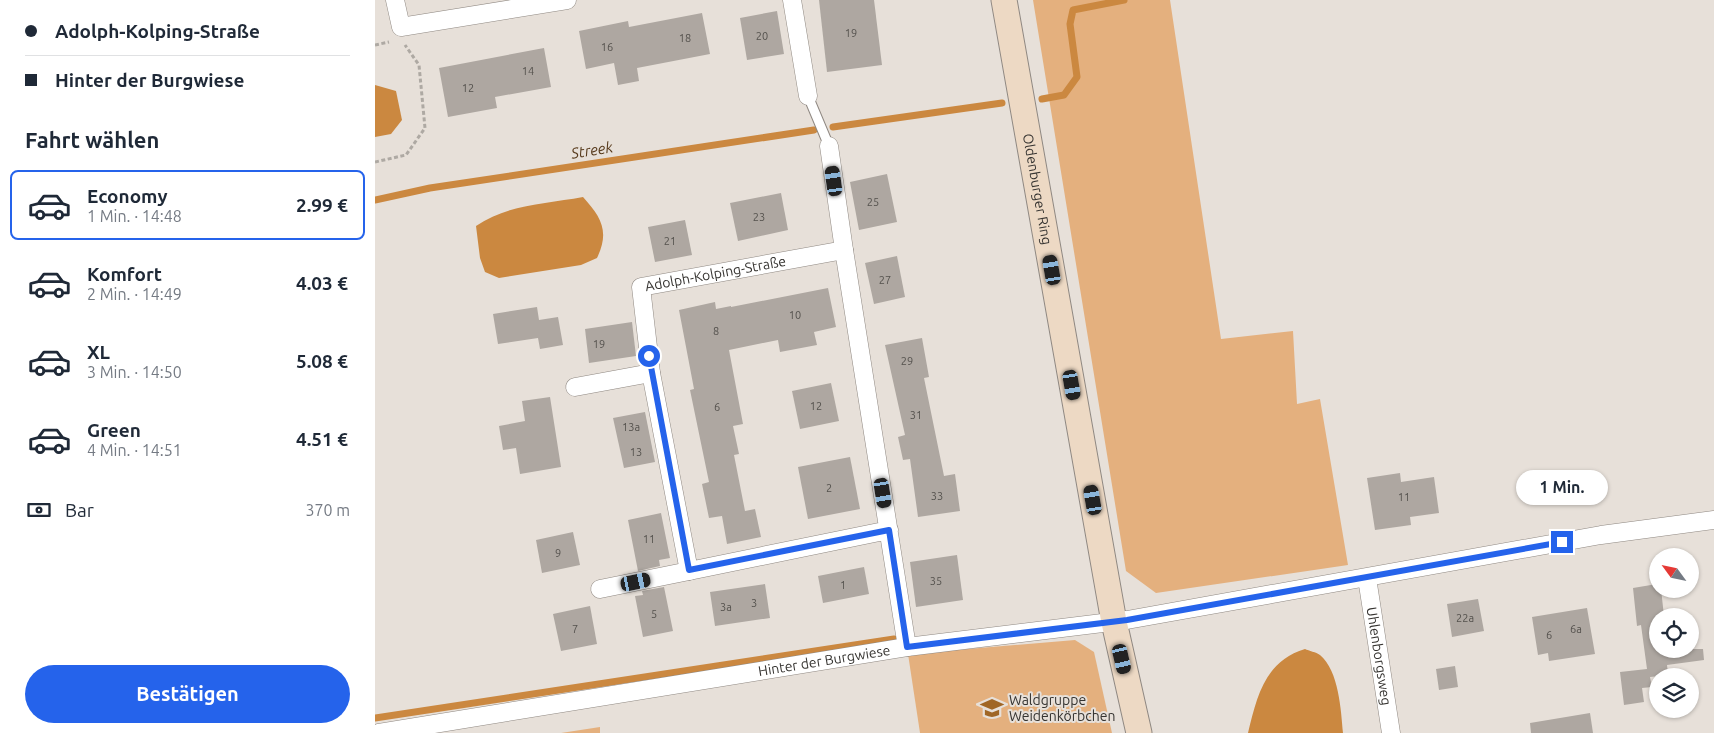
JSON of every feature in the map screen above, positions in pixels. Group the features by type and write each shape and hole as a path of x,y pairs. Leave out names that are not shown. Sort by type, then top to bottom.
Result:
{"main road":[{"name":"Oldenburger Ring","path":"1004,0 1114,622 1139,733"}],"street":[{"path":"395,0 401,27 567,0"},
{"path":"792,0 808,96"},
{"path":"829,146 907,647"},
{"name":"Adolph-Kolping-Straße","path":"689,570 651,373 641,287 844,250"},
{"path":"575,387 651,373"},
{"name":"Hinter der Burgwiese","path":"379,733 907,647 1114,622 1601,535 1714,520"},
{"path":"600,589 889,530"},
{"name":"Uhlenborgsweg","path":"1367,578 1391,733"}],"lane":[{"path":"808,96 829,146"}],"path":[{"path":"375,162 406,155 425,128 419,65 401,40"}],"shaded area":[{"path":"1033,0 1170,0 1221,339 1293,331 1297,404 1320,399 1348,565 1156,593 1126,571"},
{"path":"375,85 396,91 402,120 391,134 375,137"},
{"path":"583,197 595,211 602,225 603,240 597,258 581,265 499,278 485,272 480,258 476,226 501,213 514,209"},
{"path":"1075,640 1094,652 1112,733 920,733 908,654"},
{"path":"1305,649 1320,655 1331,671 1338,691 1343,733 1248,733 1259,693 1272,671 1280,662"},
{"path":"600,727 600,733 561,733"}],"building":[{"path":"819,0 874,0 882,65 827,72"},
{"path":"777,11 784,54 747,60 740,18"},
{"path":"702,13 710,54 637,68 639,81 618,85 614,63 586,69 579,31 628,21 629,27"},
{"path":"544,48 551,87 495,97 497,108 448,117 439,68"},
{"path":"887,174 897,222 859,230 850,182"},
{"path":"781,193 788,230 738,241 730,203"},
{"path":"685,220 692,255 655,262 648,227"},
{"path":"897,256 905,297 874,304 865,263"},
{"path":"828,288 836,327 814,332 817,345 780,352 778,340 729,350 743,424 733,426 739,454 734,455 745,511 755,509 761,537 727,544 722,516 709,518 702,484 709,482 690,390 694,389 679,310 715,302 716,309 731,307"},
{"path":"537,307 539,320 558,317 563,345 540,349 538,338 498,344 493,314"},
{"path":"632,322 636,356 589,363 585,329"},
{"path":"922,338 929,377 924,378 944,476 955,474 960,511 918,517 910,459 903,460 898,437 905,435 885,345"},
{"path":"831,383 839,421 800,429 792,391"},
{"path":"550,397 561,467 520,474 516,448 503,450 499,426 525,421 522,401"},
{"path":"645,412 655,462 624,468 613,418"},
{"path":"850,457 860,509 808,519 798,467"},
{"path":"1400,473 1401,482 1434,477 1439,513 1410,517 1411,525 1375,530 1367,478"},
{"path":"661,513 670,558 659,560 660,566 638,571 628,520"},
{"path":"573,532 580,565 542,573 536,540"},
{"path":"957,555 963,600 916,607 910,562"},
{"path":"864,567 869,594 823,603 818,576"},
{"path":"765,584 770,618 715,626 710,592"},
{"path":"1649,585 1649,598 1662,598 1663,608 1649,608 1649,658 1699,658 1699,649 1703,649 1704,660 1667,665 1667,668 1649,668 1649,687 1642,688 1644,702 1624,705 1620,672 1647,669 1641,625 1637,626 1633,588"},
{"path":"664,587 673,631 643,637 635,596 643,595 642,591"},
{"path":"1478,599 1484,631 1452,637 1447,604"},
{"path":"590,606 597,644 561,651 553,614"},
{"path":"1587,608 1595,654 1549,661 1548,653 1538,655 1532,617"},
{"path":"1455,666 1458,687 1439,690 1436,669"},
{"path":"1590,713 1593,733 1531,733 1530,723"}],"waterway":[{"name":"Streek","path":"1042,99 1064,95 1077,77 1070,24 1073,10 1124,0"},
{"name":"Streek","path":"833,127 1002,103"},
{"name":"Streek","path":"375,200 430,188 814,130"},
{"path":"375,718 894,639"}],"place":[{"name":"Waldgruppe Weidenkörbchen","path":"992,708"}],"route":[{"path":"649,356 689,570 889,530 907,647 1127,620 1562,542"}]}
